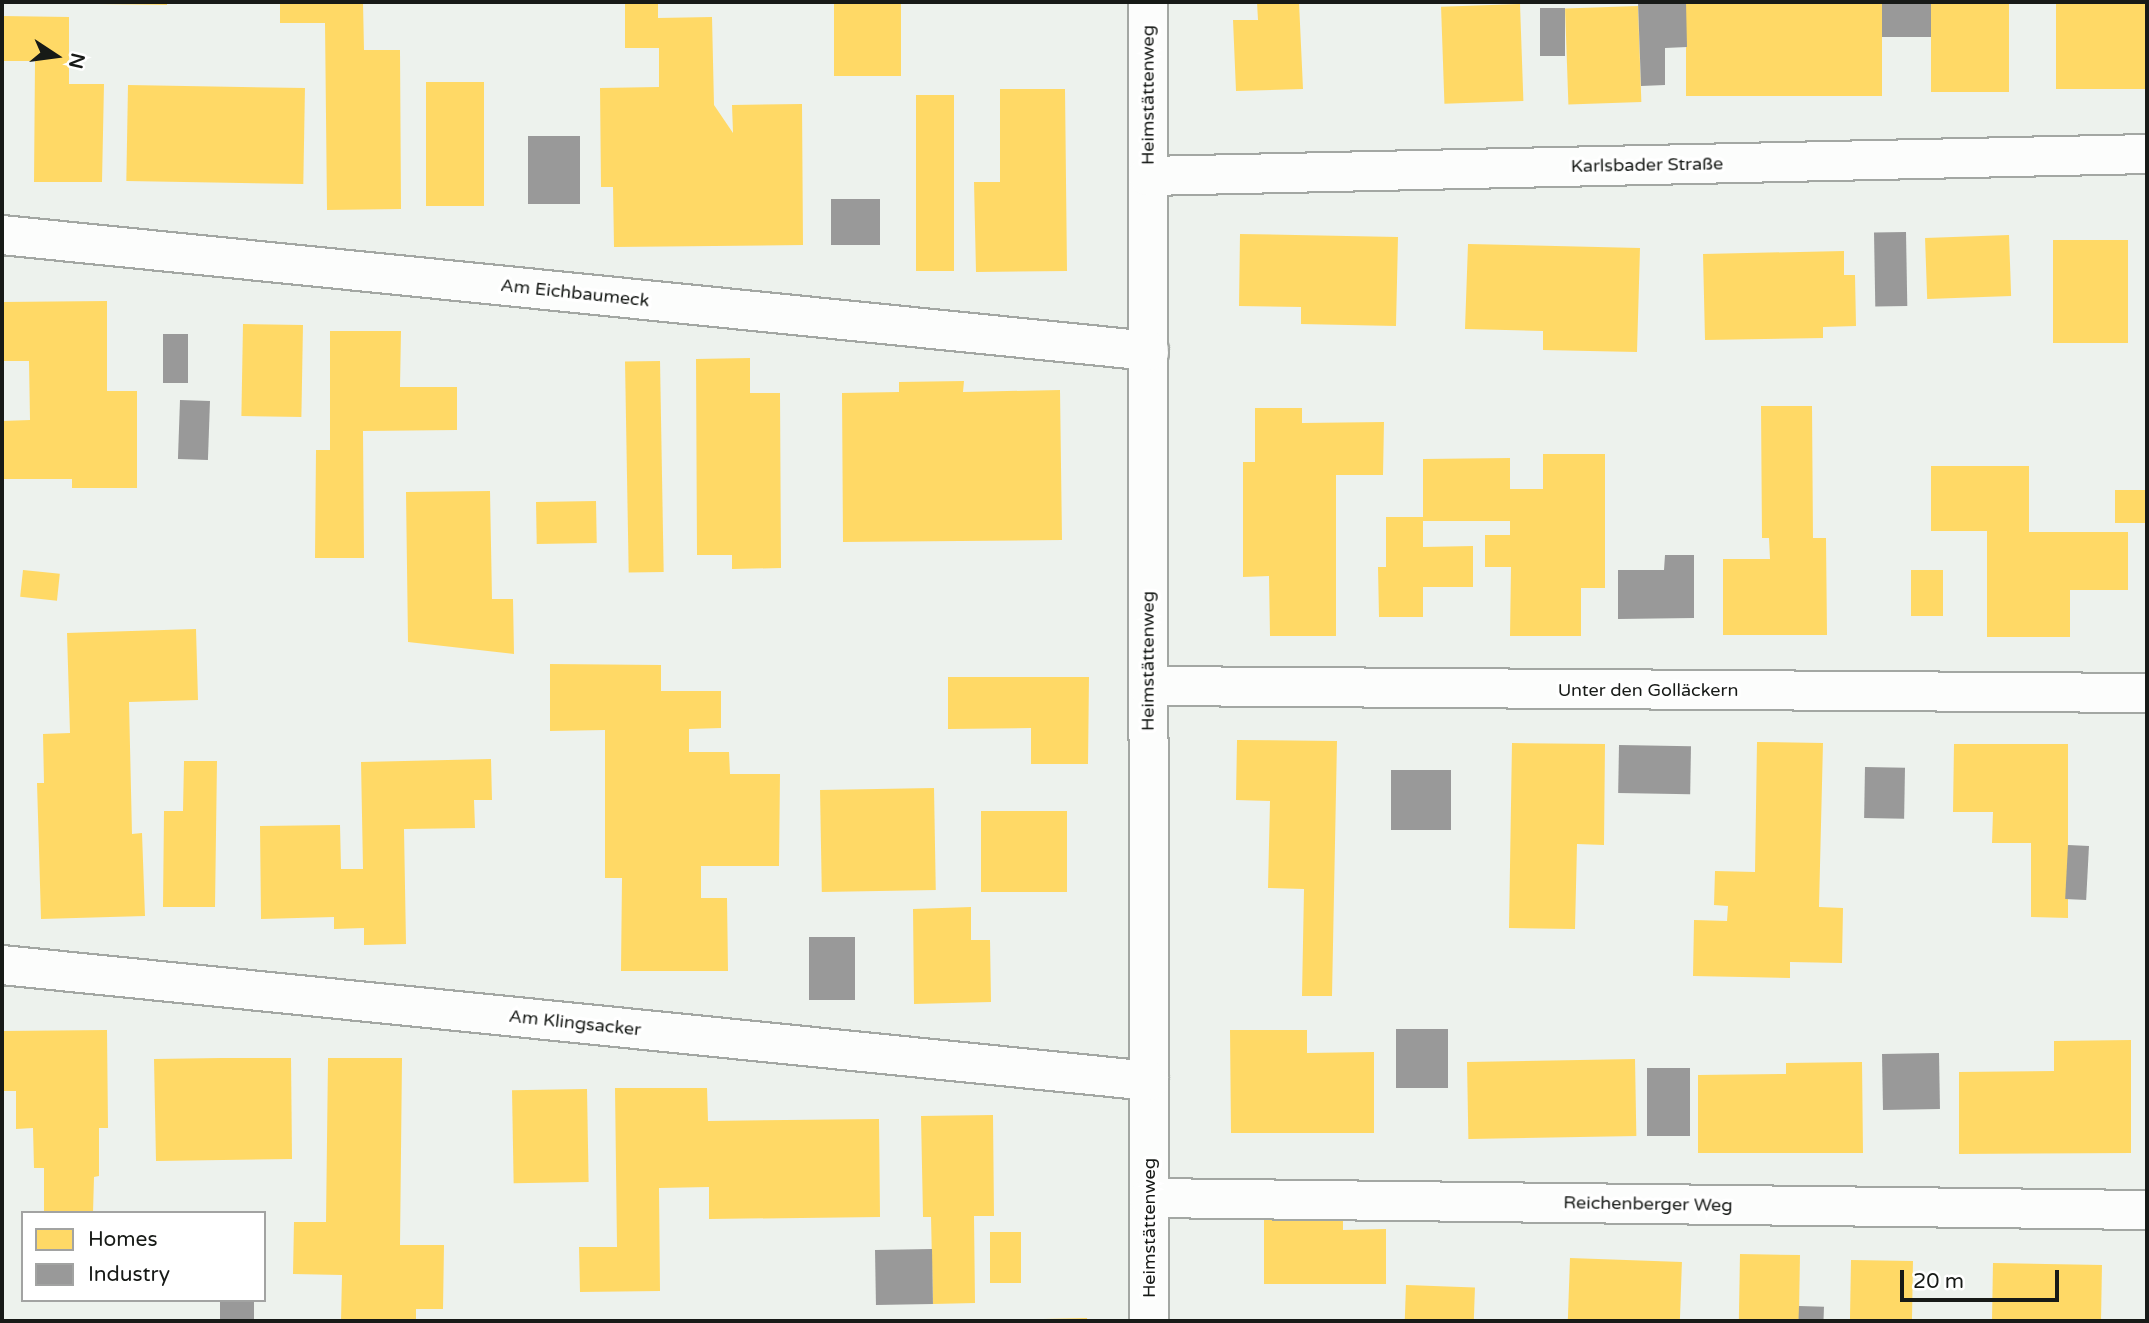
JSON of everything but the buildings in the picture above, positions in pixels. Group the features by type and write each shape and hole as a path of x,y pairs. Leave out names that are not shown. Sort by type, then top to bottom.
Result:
{"street":[{"name":"Heimstättenweg","path":"1148,2 1149,1321"},
{"name":"Karlsbader Straße","path":"1148,177 2147,153"},
{"name":"Am Eichbaumeck","path":"2,235 1149,351"},
{"name":"Unter den Golläckern","path":"1148,687 2147,693"},
{"name":"Am Klingsacker","path":"2,965 1149,1081"},
{"name":"Reichenberger Weg","path":"1149,1198 2147,1210"}]}
